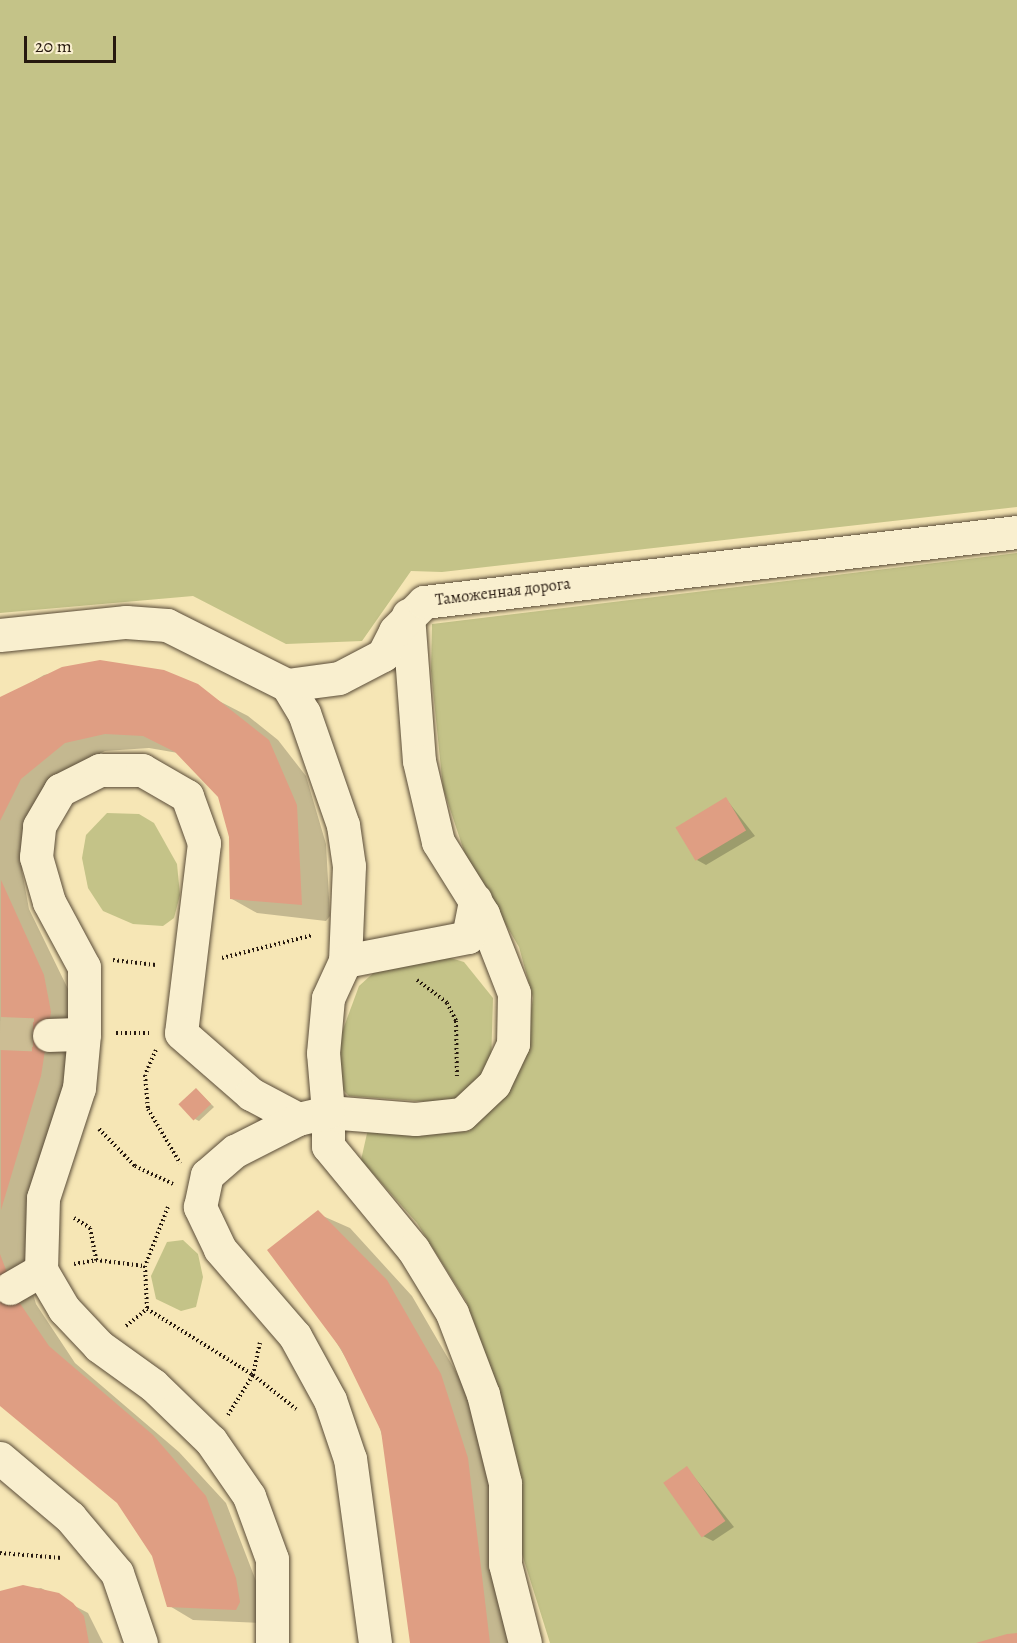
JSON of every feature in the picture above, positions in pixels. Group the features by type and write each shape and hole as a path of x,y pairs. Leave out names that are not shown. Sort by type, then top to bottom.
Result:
{"street":[{"name":"Таможенная дорога","path":"287,685 339,678 383,656 408,615 424,602 1017,532"},
{"path":"280,1639 272,1559 249,1496 211,1440 153,1385 99,1346 64,1309 41,1270 43,1198 79,1088 84,1034 84,967 49,902 36,857 39,826 60,790 100,770 142,770 187,796 204,843 181,1033 251,1094 313,1115 415,1119 462,1114 494,1084 513,1044 514,993 475,900 438,842 419,760 408,615"},
{"path":"0,635 126,622 167,625 287,685 304,713 343,825 349,866 345,961 328,998 323,1053 313,1115 328,1146 413,1249 452,1313 483,1394 505,1483 505,1564 525,1643"},
{"path":"345,961 381,952 468,937 475,900"},
{"path":"49,1035 84,1034"},
{"path":"313,1115 235,1151 207,1175 200,1207 220,1249 296,1336 330,1400 350,1459 375,1643"},
{"path":"10,1288 41,1270"},
{"path":"0,1458 70,1517 117,1573 142,1643"}],"path":[{"path":"381,952 447,1003 456,1021 462,1114"},
{"path":"84,1034 181,1033"},
{"path":"181,1033 159,1044 145,1075 148,1109 182,1166 207,1175"},
{"path":"79,1088 95,1124 135,1166 178,1187 145,1266 147,1309 253,1375 301,1417"},
{"path":"41,1270 96,1260 145,1266"},
{"path":"211,1440 253,1375 263,1300"},
{"path":"0,1553 63,1558 95,1547"}],"shaded area":[{"path":"0,0 1017,0 1017,507 442,572 411,571 362,641 286,644 193,596 0,613"},
{"path":"1017,553 1017,1643 550,1643 522,1554 519,1479 498,1387 466,1301 417,1223 361,1160 368,1129 417,1136 469,1131 507,1095 525,1052 533,998 519,947 466,857 443,788 431,671 432,624"},
{"path":"107,813 139,814 154,823 177,864 180,895 174,918 163,926 133,924 103,911 88,888 82,858 86,835"},
{"path":"437,954 464,962 493,998 491,1065 459,1104 349,1096 339,1086 338,1043 359,986 380,967"},
{"path":"183,1240 198,1254 203,1277 196,1307 181,1311 156,1299 151,1276 167,1242"}],"building":[{"path":"100,660 164,670 198,684 269,740 297,805 302,905 230,899 229,837 218,797 175,752 143,736 105,734 65,743 21,779 0,821 0,697 62,667"},
{"path":"726,797 746,830 696,861 675,827"},
{"path":"1,880 44,975 51,1012 41,1076 1,1210"},
{"path":"196,1088 211,1104 193,1120 178,1104"},
{"path":"318,1210 387,1280 441,1374 468,1458 490,1643 410,1643 381,1431 341,1349 267,1250"},
{"path":"0,1254 17,1299 49,1346 153,1435 206,1496 236,1578 240,1602 236,1610 167,1607 152,1556 117,1503 0,1406"},
{"path":"687,1466 725,1521 702,1538 663,1483"},
{"path":"23,1585 59,1593 73,1603 84,1616 89,1643 0,1643 0,1591"},
{"path":"1017,1633 1017,1643 976,1643 1007,1634"}],"tunnel":[{"path":"0,1033 49,1035"}]}
